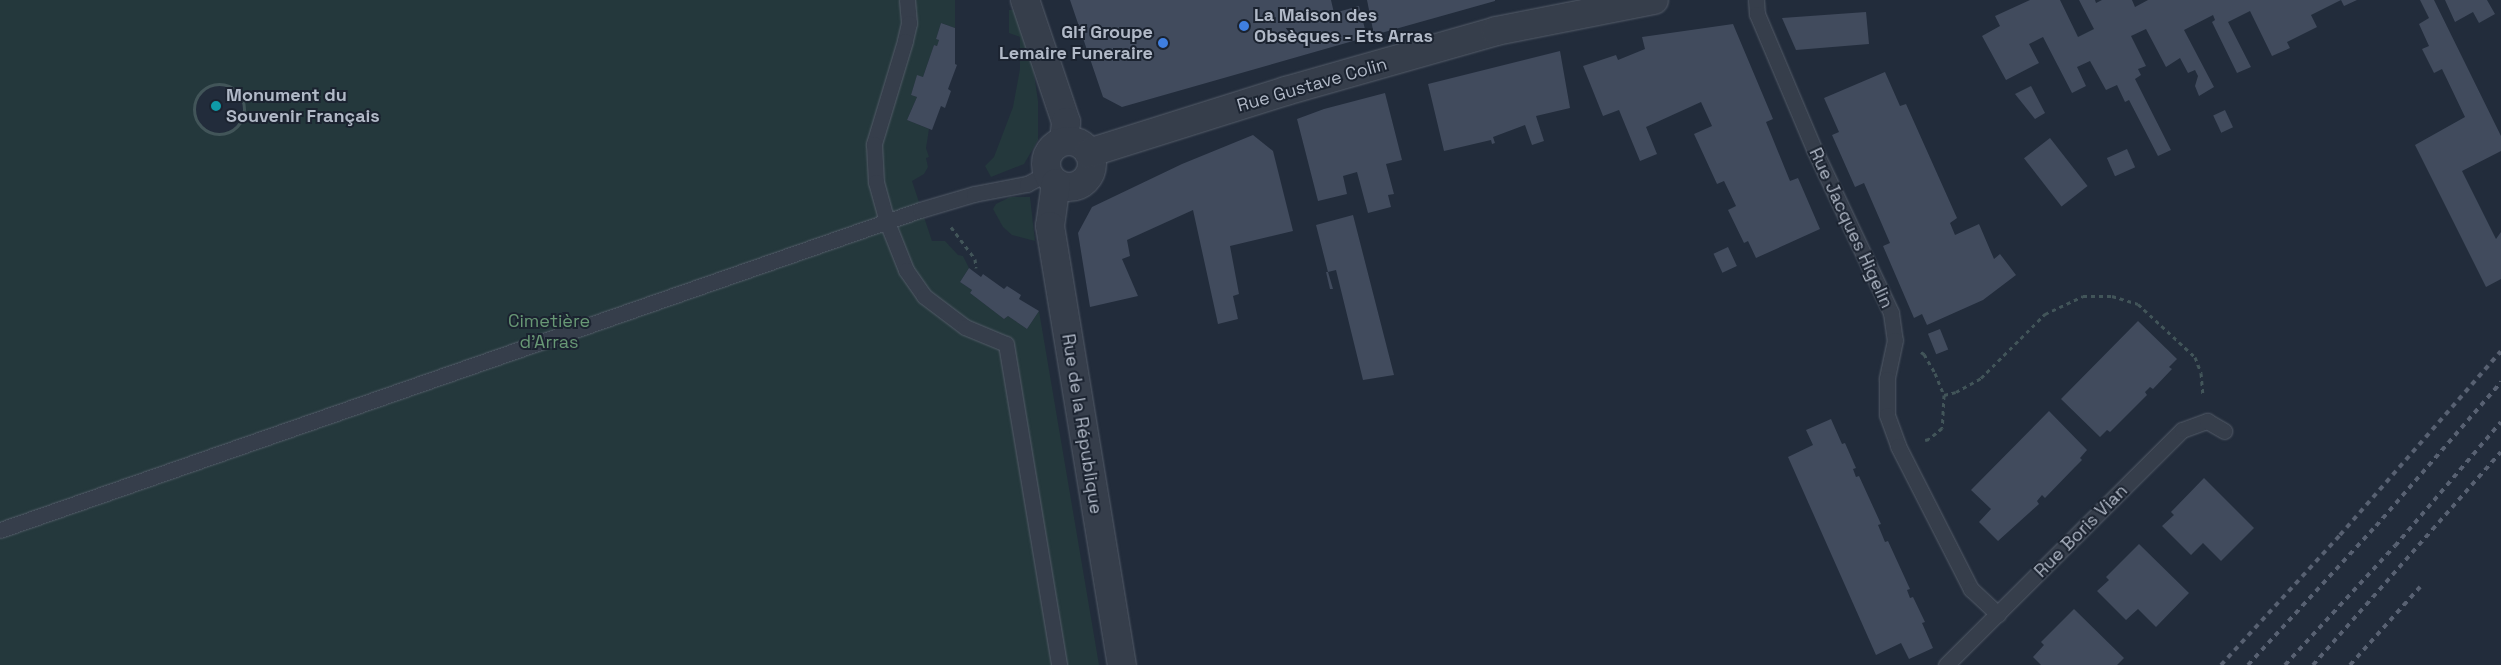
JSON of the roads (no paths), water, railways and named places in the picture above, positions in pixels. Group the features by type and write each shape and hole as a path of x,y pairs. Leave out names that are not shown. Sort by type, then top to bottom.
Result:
{"street":[{"path":"1025,0 1066,122 1064,141"},
{"name":"Rue Gustave Colin","path":"1089,153 1286,91 1496,31 1654,0"},
{"path":"1064,141 1080,143 1089,153 1091,170 1087,178 1080,184 1069,187 1052,178 1046,163 1048,153 1056,144 1064,141"},
{"name":"Rue de la République","path":"1052,178 1050,226 1122,665"}],"lane":[{"path":"907,0 909,23 906,41 874,144 876,182 887,222 906,270 924,296 965,327 1006,344 1059,665"},
{"name":"Rue Jacques Higelin","path":"1756,0 1757,14 1810,141 1891,313 1895,340 1887,378 1886,416 1898,446 1971,590 1998,614"},
{"path":"0,530 887,222 942,204 1052,178"},
{"name":"Rue Boris Vian","path":"1946,665 2182,430 2207,421 2224,431"}],"railway":[{"path":"2221,665 2340,535 2501,351"},
{"path":"2248,665 2376,526 2501,382"},
{"path":"2285,665 2395,546 2501,422"},
{"path":"2313,665 2501,452"},
{"path":"2350,665 2420,587"}],"place":[{"name":"La Maison des Obsèques - Ets Arras","path":"1244,26"},
{"name":"Glf Groupe Lemaire Funeraire","path":"1163,43"},
{"name":"Monument du Souvenir Français","path":"216,106"}],"park label":[{"name":"Cimetière d'Arras","path":"549,332"}]}
